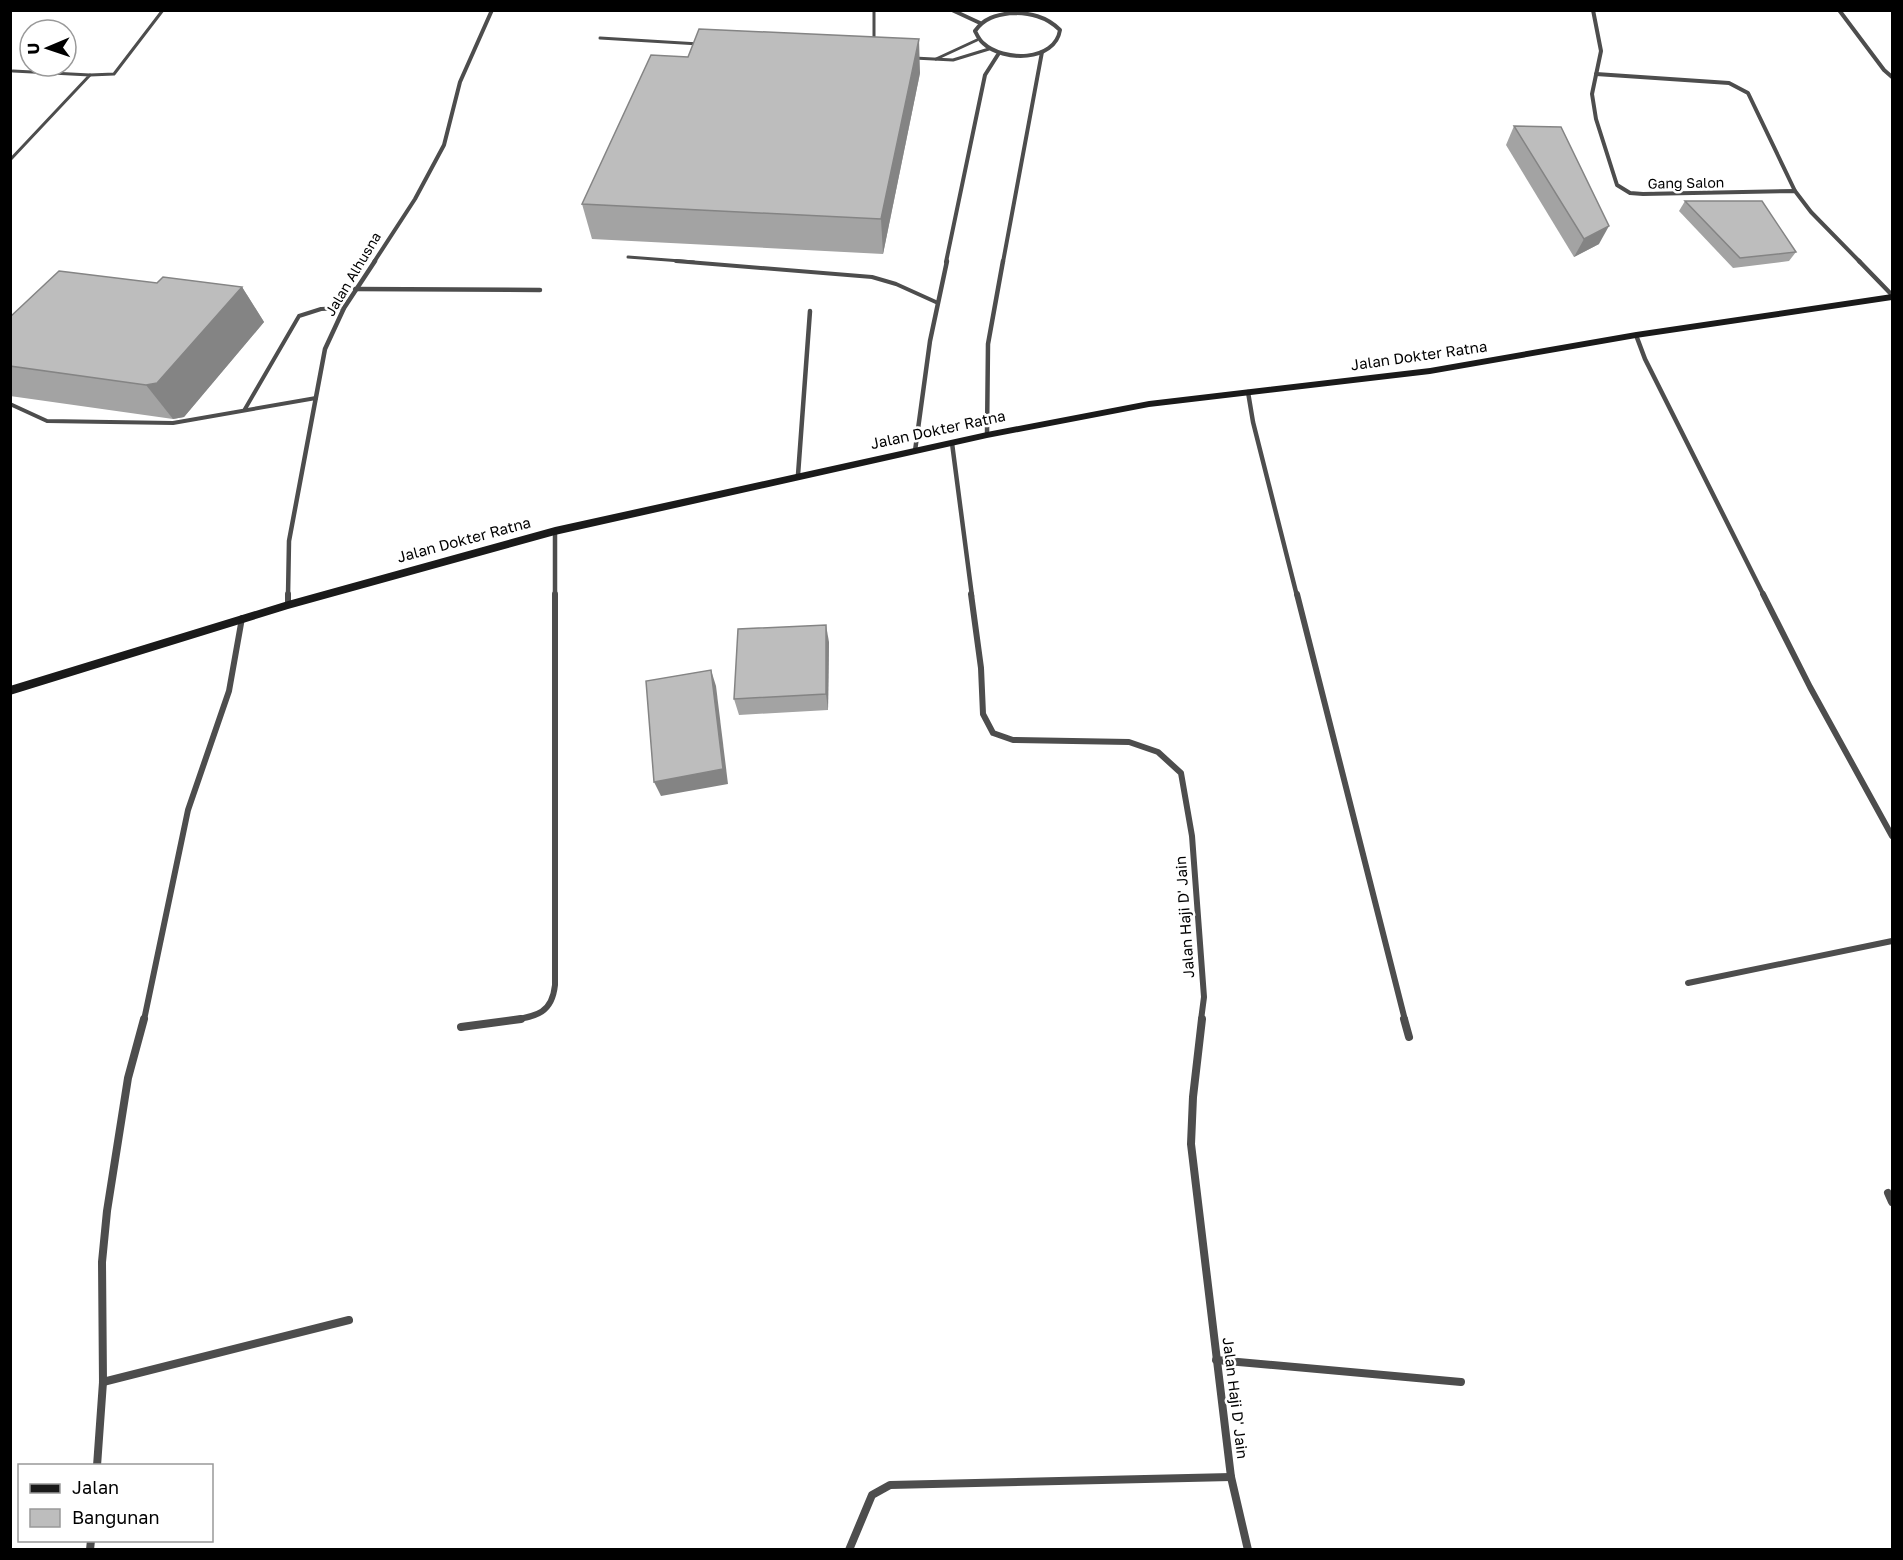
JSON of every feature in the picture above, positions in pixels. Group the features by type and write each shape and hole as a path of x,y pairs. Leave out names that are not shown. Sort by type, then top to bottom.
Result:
{"street":[{"name":"Jalan Alhusna","path":"288,604 289,541 325,349 355,289 415,199 444,145 460,82 492,10"},
{"path":"952,10 980,23"},
{"path":"1005,10 1011,13"},
{"name":"Gang Salon","path":"1593,10 1601,51 1592,94 1596,119 1617,184 1630,193 1795,191"},
{"path":"1839,10 1884,70 1893,77"},
{"path":"1024,13 1047,19 1060,30 1061,36 1058,42 1042,52 1021,55 999,53 977,40 975,31 980,23 998,15 1024,13"},
{"path":"987,435 988,344 1042,52"},
{"path":"915,451 938,303 985,75 999,53"},
{"path":"1596,74 1729,83 1748,93 1795,191 1811,212 1893,296"},
{"path":"355,289 540,290"},
{"name":"Jalan Dokter Ratna","path":"10,691 288,604 555,531 798,475 987,435 1149,404 1430,371 1635,335 1893,296"},
{"path":"798,475 810,310"},
{"path":"1635,335 1810,687 1893,836"},
{"path":"1248,392 1253,422 1409,1037"},
{"name":"Jalan Haji D' Jain","path":"952,443 981,668 983,714 993,733 1013,740 1129,742 1158,753 1181,773 1192,836 1204,997 1193,1097 1191,1144 1231,1478 1248,1550"},
{"path":"461,1027 534,1016 548,1008 554,995 556,972 555,531"},
{"path":"97,1464 104,1382 102,1262 107,1211 128,1078 149,1000 188,810 229,691 242,618"},
{"path":"1688,983 1893,941"},
{"path":"1888,1192 1893,1202"},
{"path":"104,1382 349,1320"},
{"path":"1216,1360 1461,1382"},
{"path":"849,1550 872,1495 890,1485 1231,1478"}],"lane":[{"path":"13,71 114,74 163,10"},
{"path":"874,10 874,43"},
{"path":"600,38 707,44"},
{"path":"934,61 977,40"},
{"path":"904,57 934,61 953,60 989,49"},
{"path":"10,160 90,75"},
{"path":"628,257 872,277 896,284 938,303"},
{"path":"245,409 298,316 321,309 344,308"},
{"path":"10,404 47,421 178,423 245,409 316,398"}],"building":[{"path":"699,29 919,39 881,219 582,204 651,55 688,57"},
{"path":"1514,126 1561,127 1609,226 1584,239"},
{"path":"1685,201 1762,201 1796,252 1740,258"},
{"path":"59,271 157,283 163,277 242,287 157,383 146,385 10,366 10,317"},
{"path":"826,625 826,694 734,699 738,629"},
{"path":"711,670 723,769 654,782 646,681"}]}
